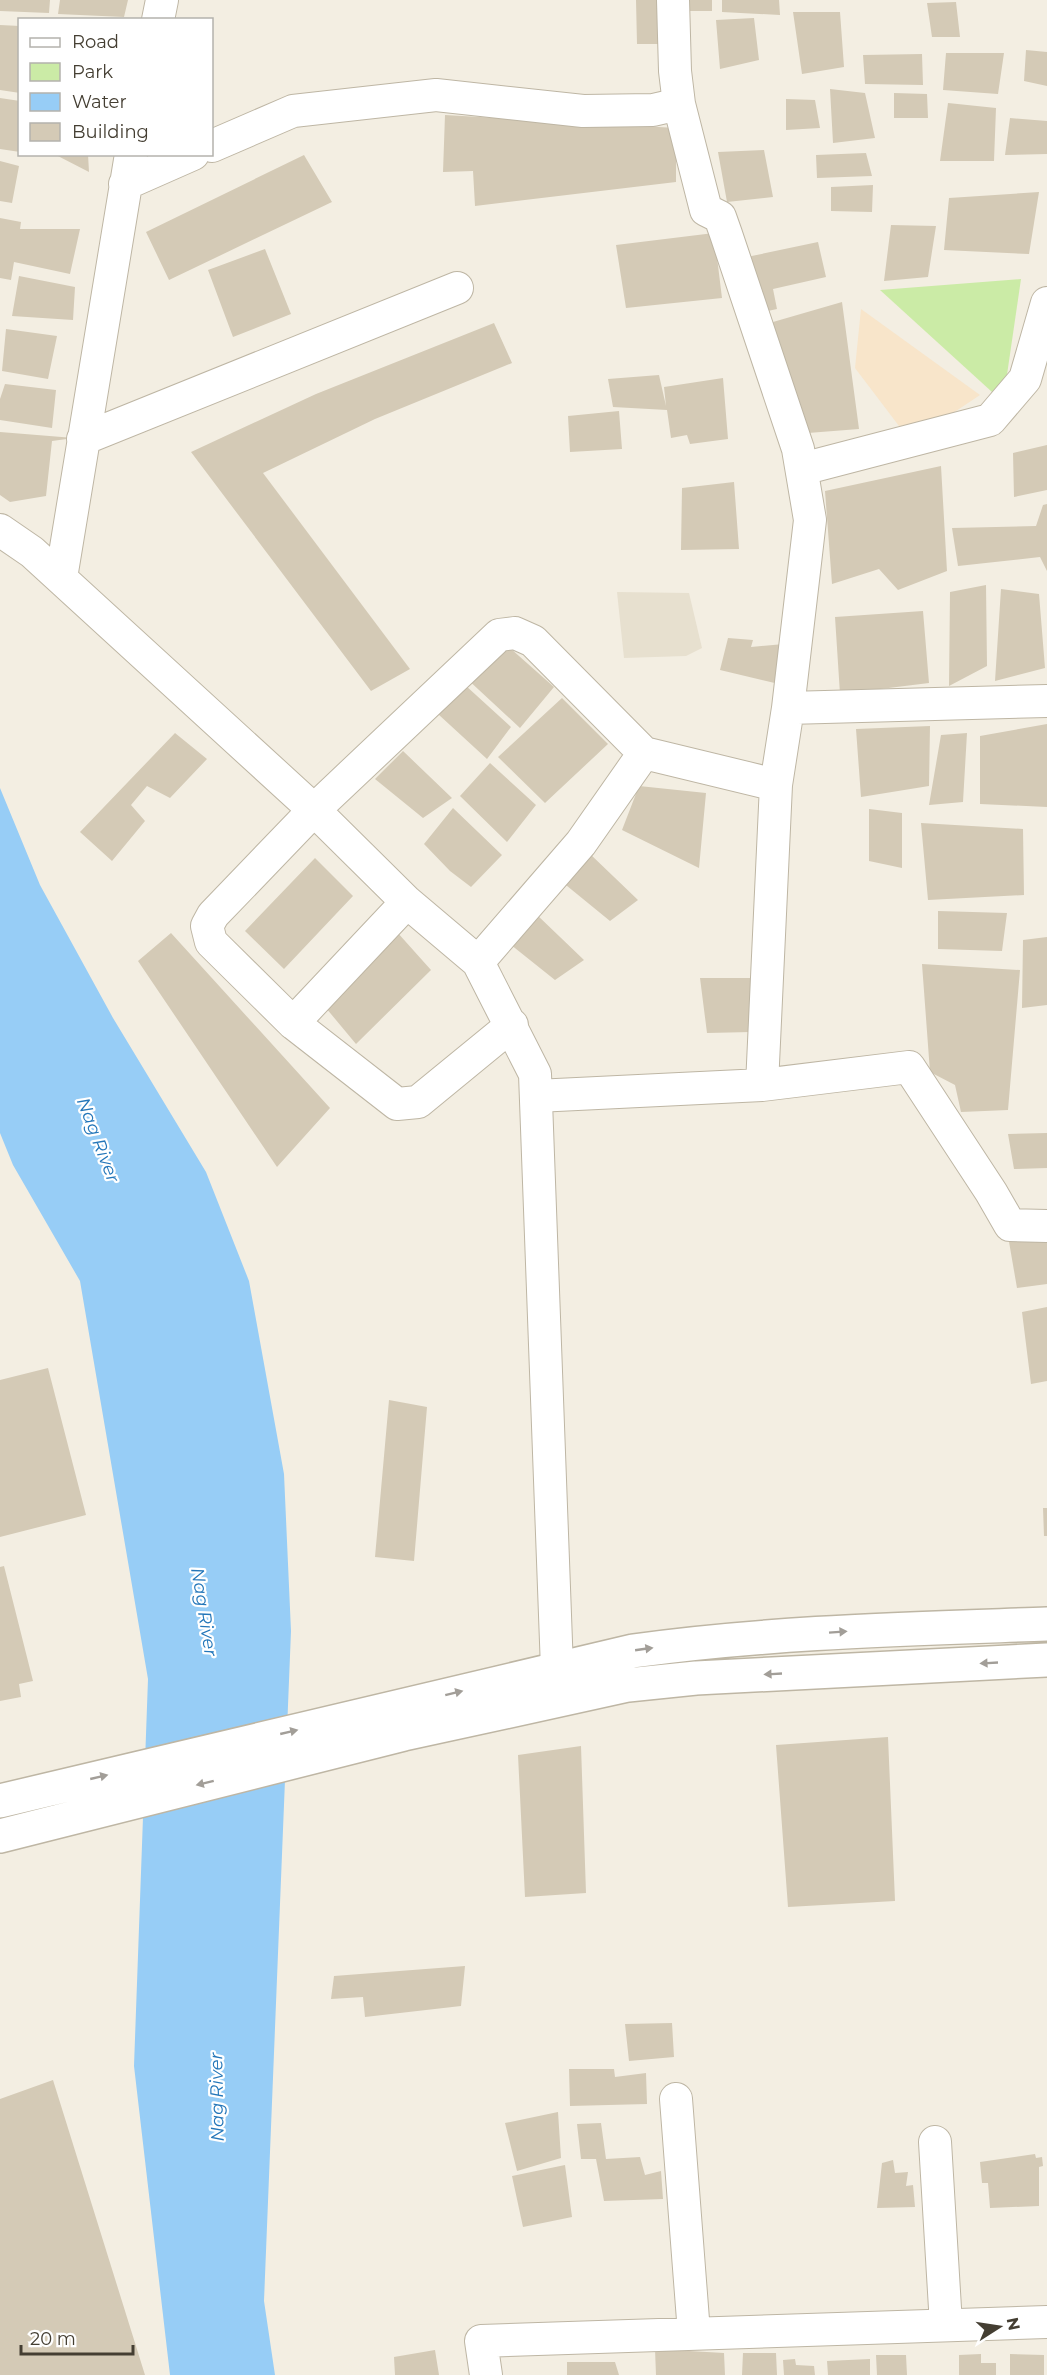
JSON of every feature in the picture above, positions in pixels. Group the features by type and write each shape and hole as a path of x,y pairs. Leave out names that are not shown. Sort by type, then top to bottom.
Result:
{"street":[{"path":"158,18 162,0"},
{"path":"673,0 675,71 679,104 706,210 720,218 726,234 798,449 810,520 788,708 776,785 762,1085"},
{"path":"213,146 293,111 436,95 583,111 653,110 679,104"},
{"path":"61,578 128,169 184,156"},
{"path":"83,439 457,288"},
{"path":"802,469 990,420 1025,379 1047,303"},
{"path":"0,530 32,552 61,578 314,810 407,902 478,962 536,1074 558,1700"},
{"path":"512,1025 418,1102 397,1104 293,1023 211,942 207,926 213,915 314,810 499,635 515,633 533,641 644,753 776,785"},
{"path":"788,708 1047,701"},
{"path":"478,962 581,843 644,753"},
{"path":"293,1023 407,902"},
{"path":"536,1096 762,1085 909,1067 1010,1225 1047,1226"},
{"path":"0,1801 42,1791 247,1757 400,1720 556,1668 633,1651 708,1641 856,1631 1047,1624"},
{"path":"400,1720 558,1700 628,1685 696,1678 1047,1660"},
{"path":"0,1836 51,1822 247,1757"},
{"path":"676,2099 694,2333"},
{"path":"935,2142 946,2325"},
{"path":"486,2375 480,2340 1047,2322"}],"shaded area":[{"path":"861,309 980,395 938,423 899,426 855,368"},
{"path":"617,592 689,593 702,648 686,656 624,658"}],"green space":[{"path":"1021,279 1003,402 880,290"}],"water":[{"name":"Nag River","path":"0,788 40,885 113,1018 206,1172 249,1281 284,1474 291,1631 264,2301 275,2375 170,2375 134,2066 148,1679 80,1281 13,1165 0,1133"}],"building":[{"path":"0,0 50,0 49,13 0,11"},
{"path":"60,0 128,0 124,17 58,14"},
{"path":"636,0 663,0 664,44 637,44"},
{"path":"684,0 712,0 712,11 683,11"},
{"path":"722,0 779,0 780,15 722,12"},
{"path":"956,2 960,37 932,37 927,3"},
{"path":"793,12 840,12 844,67 802,74"},
{"path":"754,18 759,60 720,69 716,20"},
{"path":"0,25 18,26 18,93 0,90"},
{"path":"1026,50 1047,52 1047,86 1024,81"},
{"path":"946,53 1004,53 998,94 943,90"},
{"path":"922,54 923,85 865,84 863,55"},
{"path":"830,89 865,93 875,138 833,143"},
{"path":"894,93 927,94 928,118 894,118"},
{"path":"0,98 18,101 18,152 0,149"},
{"path":"786,99 815,100 820,128 786,130"},
{"path":"948,103 996,108 994,161 940,161"},
{"path":"445,115 676,128 676,182 475,206 473,171 443,172"},
{"path":"1010,118 1047,121 1047,154 1005,155"},
{"path":"764,150 773,197 727,202 718,152"},
{"path":"866,153 872,176 817,178 816,155"},
{"path":"304,155 332,202 169,280 146,232"},
{"path":"58,156 88,156 89,172"},
{"path":"0,161 19,166 12,203 0,201"},
{"path":"873,185 872,212 831,211 831,187"},
{"path":"1039,192 1029,254 944,250 949,198"},
{"path":"0,218 21,222 20,229 80,229 70,274 14,262 11,280 0,278"},
{"path":"891,225 936,226 928,277 884,281"},
{"path":"714,233 722,298 626,308 616,245"},
{"path":"818,242 826,277 773,289 777,309 759,313 747,257"},
{"path":"265,249 291,314 233,337 208,270"},
{"path":"19,276 75,287 73,320 12,316"},
{"path":"842,302 859,429 808,433 773,322"},
{"path":"494,323 512,363 375,419 263,473 410,669 371,691 191,452 316,394"},
{"path":"6,329 57,336 48,379 2,371"},
{"path":"659,375 666,406 664,387 723,378 728,439 690,444 687,435 671,438 667,410 613,407 608,379"},
{"path":"5,384 56,390 52,428 0,420 0,399"},
{"path":"619,411 622,449 570,452 568,416"},
{"path":"0,432 74,438 52,441 46,496 10,502 0,495"},
{"path":"1047,445 1047,490 1014,497 1013,453"},
{"path":"941,466 947,571 898,590 879,569 832,584 825,491"},
{"path":"734,482 739,549 681,550 682,488"},
{"path":"1047,504 1047,571 1040,557 958,566 952,528 1036,526 1043,505"},
{"path":"986,585 987,666 949,686 950,592"},
{"path":"1001,589 1039,594 1045,668 995,681"},
{"path":"923,611 929,683 840,694 835,617"},
{"path":"728,638 753,640 751,647 784,644 783,685 720,670"},
{"path":"501,640 554,687 520,728 465,677"},
{"path":"465,685 511,727 487,759 438,714"},
{"path":"562,698 608,744 545,803 498,757"},
{"path":"1047,724 1047,807 980,804 980,736"},
{"path":"930,726 929,786 861,797 856,729"},
{"path":"175,733 207,759 170,798 147,786 131,805 145,821 112,861 80,832"},
{"path":"967,733 963,802 929,805 941,735"},
{"path":"403,751 452,798 423,818 375,779"},
{"path":"490,763 536,805 507,842 460,796"},
{"path":"639,786 706,793 699,868 622,830"},
{"path":"453,808 502,855 471,887 450,871 424,844"},
{"path":"869,809 902,813 902,868 869,861"},
{"path":"921,823 1023,829 1024,895 928,900"},
{"path":"589,853 638,900 610,921 561,881"},
{"path":"315,858 353,896 284,969 245,931"},
{"path":"938,911 1007,913 1002,951 938,949"},
{"path":"535,913 584,960 555,980 506,941"},
{"path":"397,932 431,970 356,1044 321,1002"},
{"path":"171,933 330,1108 277,1167 138,961"},
{"path":"1047,937 1047,1005 1022,1008 1023,940"},
{"path":"922,964 1020,970 1008,1110 961,1112 955,1085 930,1072"},
{"path":"700,978 754,978 751,1032 707,1033"},
{"path":"1047,1133 1047,1168 1014,1169 1008,1134"},
{"path":"1008,1236 1047,1239 1047,1284 1017,1288"},
{"path":"1047,1307 1047,1381 1031,1384 1022,1312"},
{"path":"48,1368 86,1515 0,1537 0,1380"},
{"path":"389,1400 427,1407 414,1561 375,1557"},
{"path":"1043,1508 1047,1508 1047,1536 1044,1536"},
{"path":"4,1566 33,1681 19,1684 21,1697 0,1701 0,1567"},
{"path":"888,1737 895,1901 788,1907 776,1745"},
{"path":"581,1746 586,1893 525,1897 518,1755"},
{"path":"465,1966 461,2006 365,2017 363,1997 331,1999 334,1976"},
{"path":"672,2023 674,2057 629,2061 625,2024"},
{"path":"569,2069 614,2069 615,2077 646,2073 647,2104 570,2106"},
{"path":"53,2080 145,2375 0,2375 0,2099"},
{"path":"558,2112 561,2158 517,2171 505,2123"},
{"path":"601,2123 606,2159 640,2157 645,2175 661,2171 663,2199 604,2201 596,2159 581,2159 577,2124"},
{"path":"1035,2154 1036,2158 1042,2157 1043,2166 1039,2167 1039,2206 990,2208 988,2183 982,2183 980,2162"},
{"path":"893,2160 895,2173 908,2172 906,2186 913,2185 915,2207 877,2208 882,2163"},
{"path":"565,2165 572,2217 523,2227 512,2176"},
{"path":"655,2349 724,2353 725,2375 656,2375"},
{"path":"435,2350 439,2375 395,2375 394,2357"},
{"path":"743,2353 776,2353 777,2375 742,2375"},
{"path":"981,2354 981,2363 996,2363 996,2375 959,2375 959,2355"},
{"path":"1010,2354 1044,2355 1044,2375 1010,2375"},
{"path":"876,2355 906,2355 907,2375 877,2375"},
{"path":"795,2359 796,2365 814,2366 815,2375 784,2375 783,2360"},
{"path":"870,2359 870,2375 828,2375 827,2361"},
{"path":"567,2362 615,2362 619,2375 567,2375"}]}
